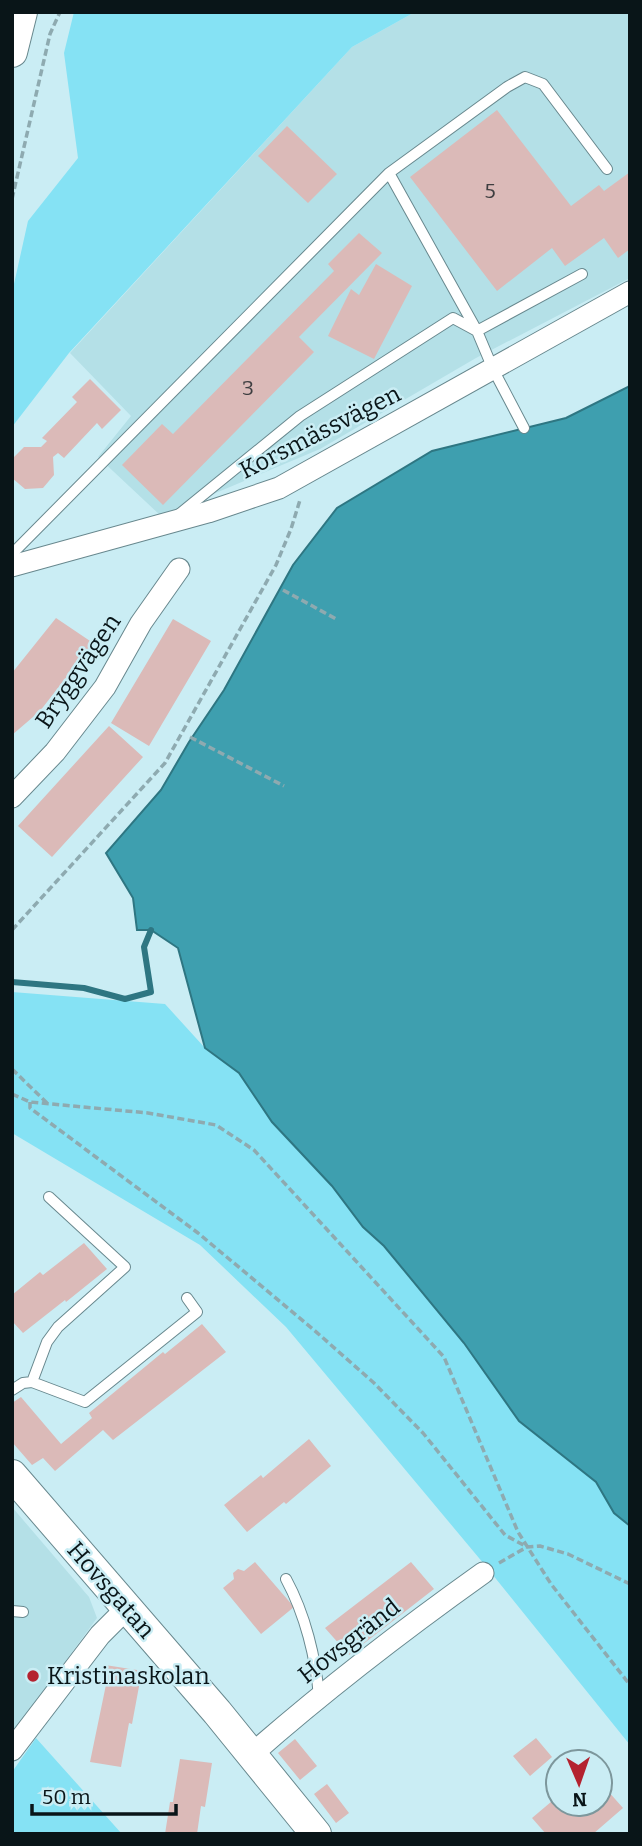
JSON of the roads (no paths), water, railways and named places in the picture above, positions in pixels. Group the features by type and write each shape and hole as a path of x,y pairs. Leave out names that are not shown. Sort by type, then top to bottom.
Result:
{"main road":[{"path":"12,52 22,12"},
{"name":"Hovsgatan","path":"12,1475 316,1834"}],"street":[{"name":"Korsmässvägen","path":"12,566 167,524 279,488 630,292"},
{"name":"Bryggvägen","path":"12,797 55,752 105,687 141,623 179,569"},
{"name":"Hovsgränd","path":"251,1755 411,1624 483,1573"},
{"path":"12,1749 100,1635 127,1608"}],"lane":[{"path":"12,554 388,173 507,87 525,77 543,84 607,169"},
{"path":"388,173 477,331 493,369 524,428"},
{"path":"477,331 582,274"},
{"path":"167,524 300,416 453,318 477,331"},
{"path":"32,1382 47,1342 58,1327 125,1267 49,1197"},
{"path":"12,1391 23,1383 32,1382 85,1402 197,1312 187,1298"},
{"path":"286,1579 296,1597 305,1628 317,1676 319,1697"}],"waterway":[{"path":"12,982 84,988 125,999 151,992 144,947 151,930"}],"place":[{"name":"Kristinaskolan","path":"33,1676"}]}
